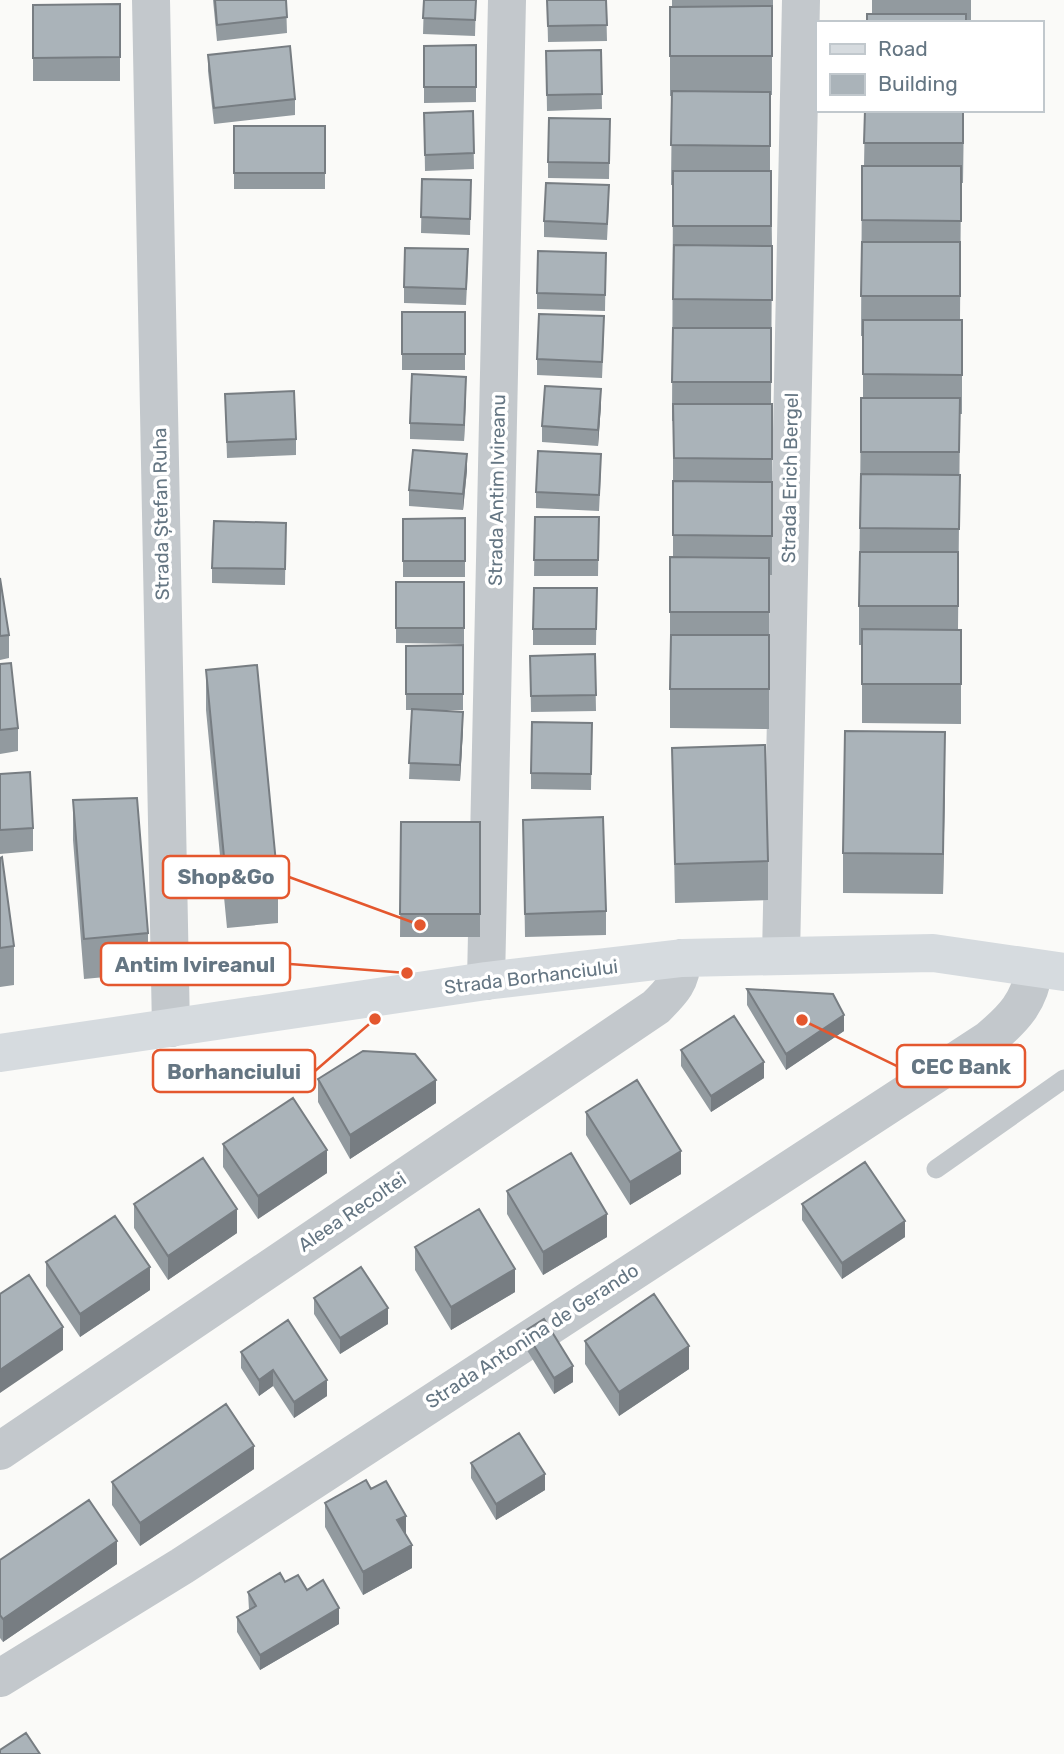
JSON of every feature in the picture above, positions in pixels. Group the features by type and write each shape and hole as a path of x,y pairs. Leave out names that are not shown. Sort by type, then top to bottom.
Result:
{"main road":[{"name":"Strada Borhanciului","path":"0,1053 486,981 682,958 933,953 1049,970"}],"street":[{"name":"Strada Ștefan Ruha","path":"151,0 171,1028"},
{"name":"Strada Antim Ivireanu","path":"486,981 507,0"},
{"name":"Strada Erich Bergel","path":"781,956 801,0"},
{"name":"Aleea Recoltei","path":"0,1451 656,1007 674,989 682,974 682,958"},
{"name":"Strada Antonina de Gerando","path":"0,1678 182,1566 988,1040 1010,1022 1024,1005 1032,987 1049,970"}],"lane":[{"path":"936,1169 1064,1079"}],"building":[{"path":"215,0 286,0 287,17 217,25"},
{"path":"424,0 476,0 475,20 423,18"},
{"path":"547,0 606,0 607,25 548,26"},
{"path":"120,4 120,57 33,58 33,5"},
{"path":"772,6 772,56 670,56 670,7"},
{"path":"867,14 966,14 966,21 867,21"},
{"path":"476,45 476,87 424,87 424,46"},
{"path":"290,46 295,99 214,108 208,55"},
{"path":"601,50 602,94 547,95 546,51"},
{"path":"672,91 770,92 770,146 671,145"},
{"path":"473,111 474,153 425,155 424,113"},
{"path":"865,112 963,112 963,143 864,143"},
{"path":"549,118 610,119 609,163 548,162"},
{"path":"234,126 325,126 325,173 234,173"},
{"path":"862,166 961,166 961,221 862,220"},
{"path":"673,171 771,171 771,226 673,226"},
{"path":"422,179 471,180 470,219 421,217"},
{"path":"546,183 609,185 607,224 544,221"},
{"path":"862,242 960,242 960,296 861,296"},
{"path":"674,245 772,246 772,300 673,299"},
{"path":"405,248 468,249 466,289 404,287"},
{"path":"538,251 606,253 605,295 537,293"},
{"path":"402,312 465,312 465,354 402,354"},
{"path":"539,314 604,316 602,362 537,359"},
{"path":"863,320 962,320 962,375 863,374"},
{"path":"673,328 771,328 771,382 672,382"},
{"path":"412,374 466,377 464,425 410,423"},
{"path":"545,386 601,389 598,430 542,426"},
{"path":"294,391 296,439 227,442 225,394"},
{"path":"861,398 960,398 959,452 861,452"},
{"path":"673,404 772,404 772,459 674,458"},
{"path":"413,450 467,454 463,494 409,490"},
{"path":"538,451 601,454 599,495 536,492"},
{"path":"861,474 960,475 959,529 860,528"},
{"path":"673,481 772,482 772,536 673,535"},
{"path":"535,517 599,517 598,560 534,560"},
{"path":"465,518 465,561 403,561 403,519"},
{"path":"214,521 286,523 285,569 212,568"},
{"path":"860,552 958,552 958,606 859,606"},
{"path":"670,557 769,558 769,612 670,612"},
{"path":"0,578 9,635 0,636"},
{"path":"396,582 464,582 464,628 396,628"},
{"path":"534,588 597,588 596,629 533,629"},
{"path":"862,629 961,630 961,684 862,684"},
{"path":"671,635 769,635 769,689 670,689"},
{"path":"463,645 463,694 406,694 406,646"},
{"path":"595,654 596,695 531,696 530,656"},
{"path":"11,663 18,728 0,730 0,664"},
{"path":"257,665 278,884 227,888 206,670"},
{"path":"412,709 463,712 460,765 409,763"},
{"path":"532,722 592,723 591,774 531,773"},
{"path":"845,731 945,732 943,854 843,853"},
{"path":"765,745 768,861 675,864 672,748"},
{"path":"30,772 33,828 0,830 0,774"},
{"path":"137,798 148,933 84,939 73,800"},
{"path":"603,817 606,911 525,914 523,820"},
{"path":"401,822 480,822 480,914 400,914"},
{"path":"2,857 14,946 0,948 0,858"},
{"path":"747,989 833,994 844,1015 786,1054"},
{"path":"734,1016 764,1062 711,1096 681,1050"},
{"path":"363,1051 415,1054 436,1080 350,1135 318,1079"},
{"path":"637,1080 681,1151 630,1182 586,1112"},
{"path":"293,1098 327,1150 258,1196 223,1144"},
{"path":"571,1153 607,1214 543,1252 507,1191"},
{"path":"203,1158 237,1209 168,1256 134,1204"},
{"path":"865,1162 905,1221 842,1263 802,1204"},
{"path":"479,1209 515,1269 451,1307 415,1247"},
{"path":"115,1216 150,1267 80,1314 46,1262"},
{"path":"361,1267 388,1308 340,1338 314,1298"},
{"path":"29,1275 63,1327 0,1370 0,1294"},
{"path":"654,1294 689,1346 619,1392 585,1341"},
{"path":"544,1319 573,1366 554,1378 525,1331"},
{"path":"288,1320 327,1380 294,1402 273,1370 259,1380 241,1352"},
{"path":"226,1404 254,1446 140,1523 112,1482"},
{"path":"519,1433 545,1474 496,1504 471,1463"},
{"path":"366,1480 371,1489 386,1481 406,1516 397,1520 412,1545 363,1572 325,1503"},
{"path":"89,1500 117,1541 3,1619 0,1615 0,1560"},
{"path":"280,1573 285,1582 298,1575 307,1590 323,1580 339,1608 260,1655 237,1617 256,1606 248,1592"},
{"path":"26,1733 40,1754 0,1754 0,1750"}],"place":[{"name":"Shop&Go","path":"420,925"},
{"name":"Antim Ivireanul","path":"407,973"},
{"name":"Borhanciului","path":"375,1019"},
{"name":"CEC Bank","path":"802,1020"}]}
